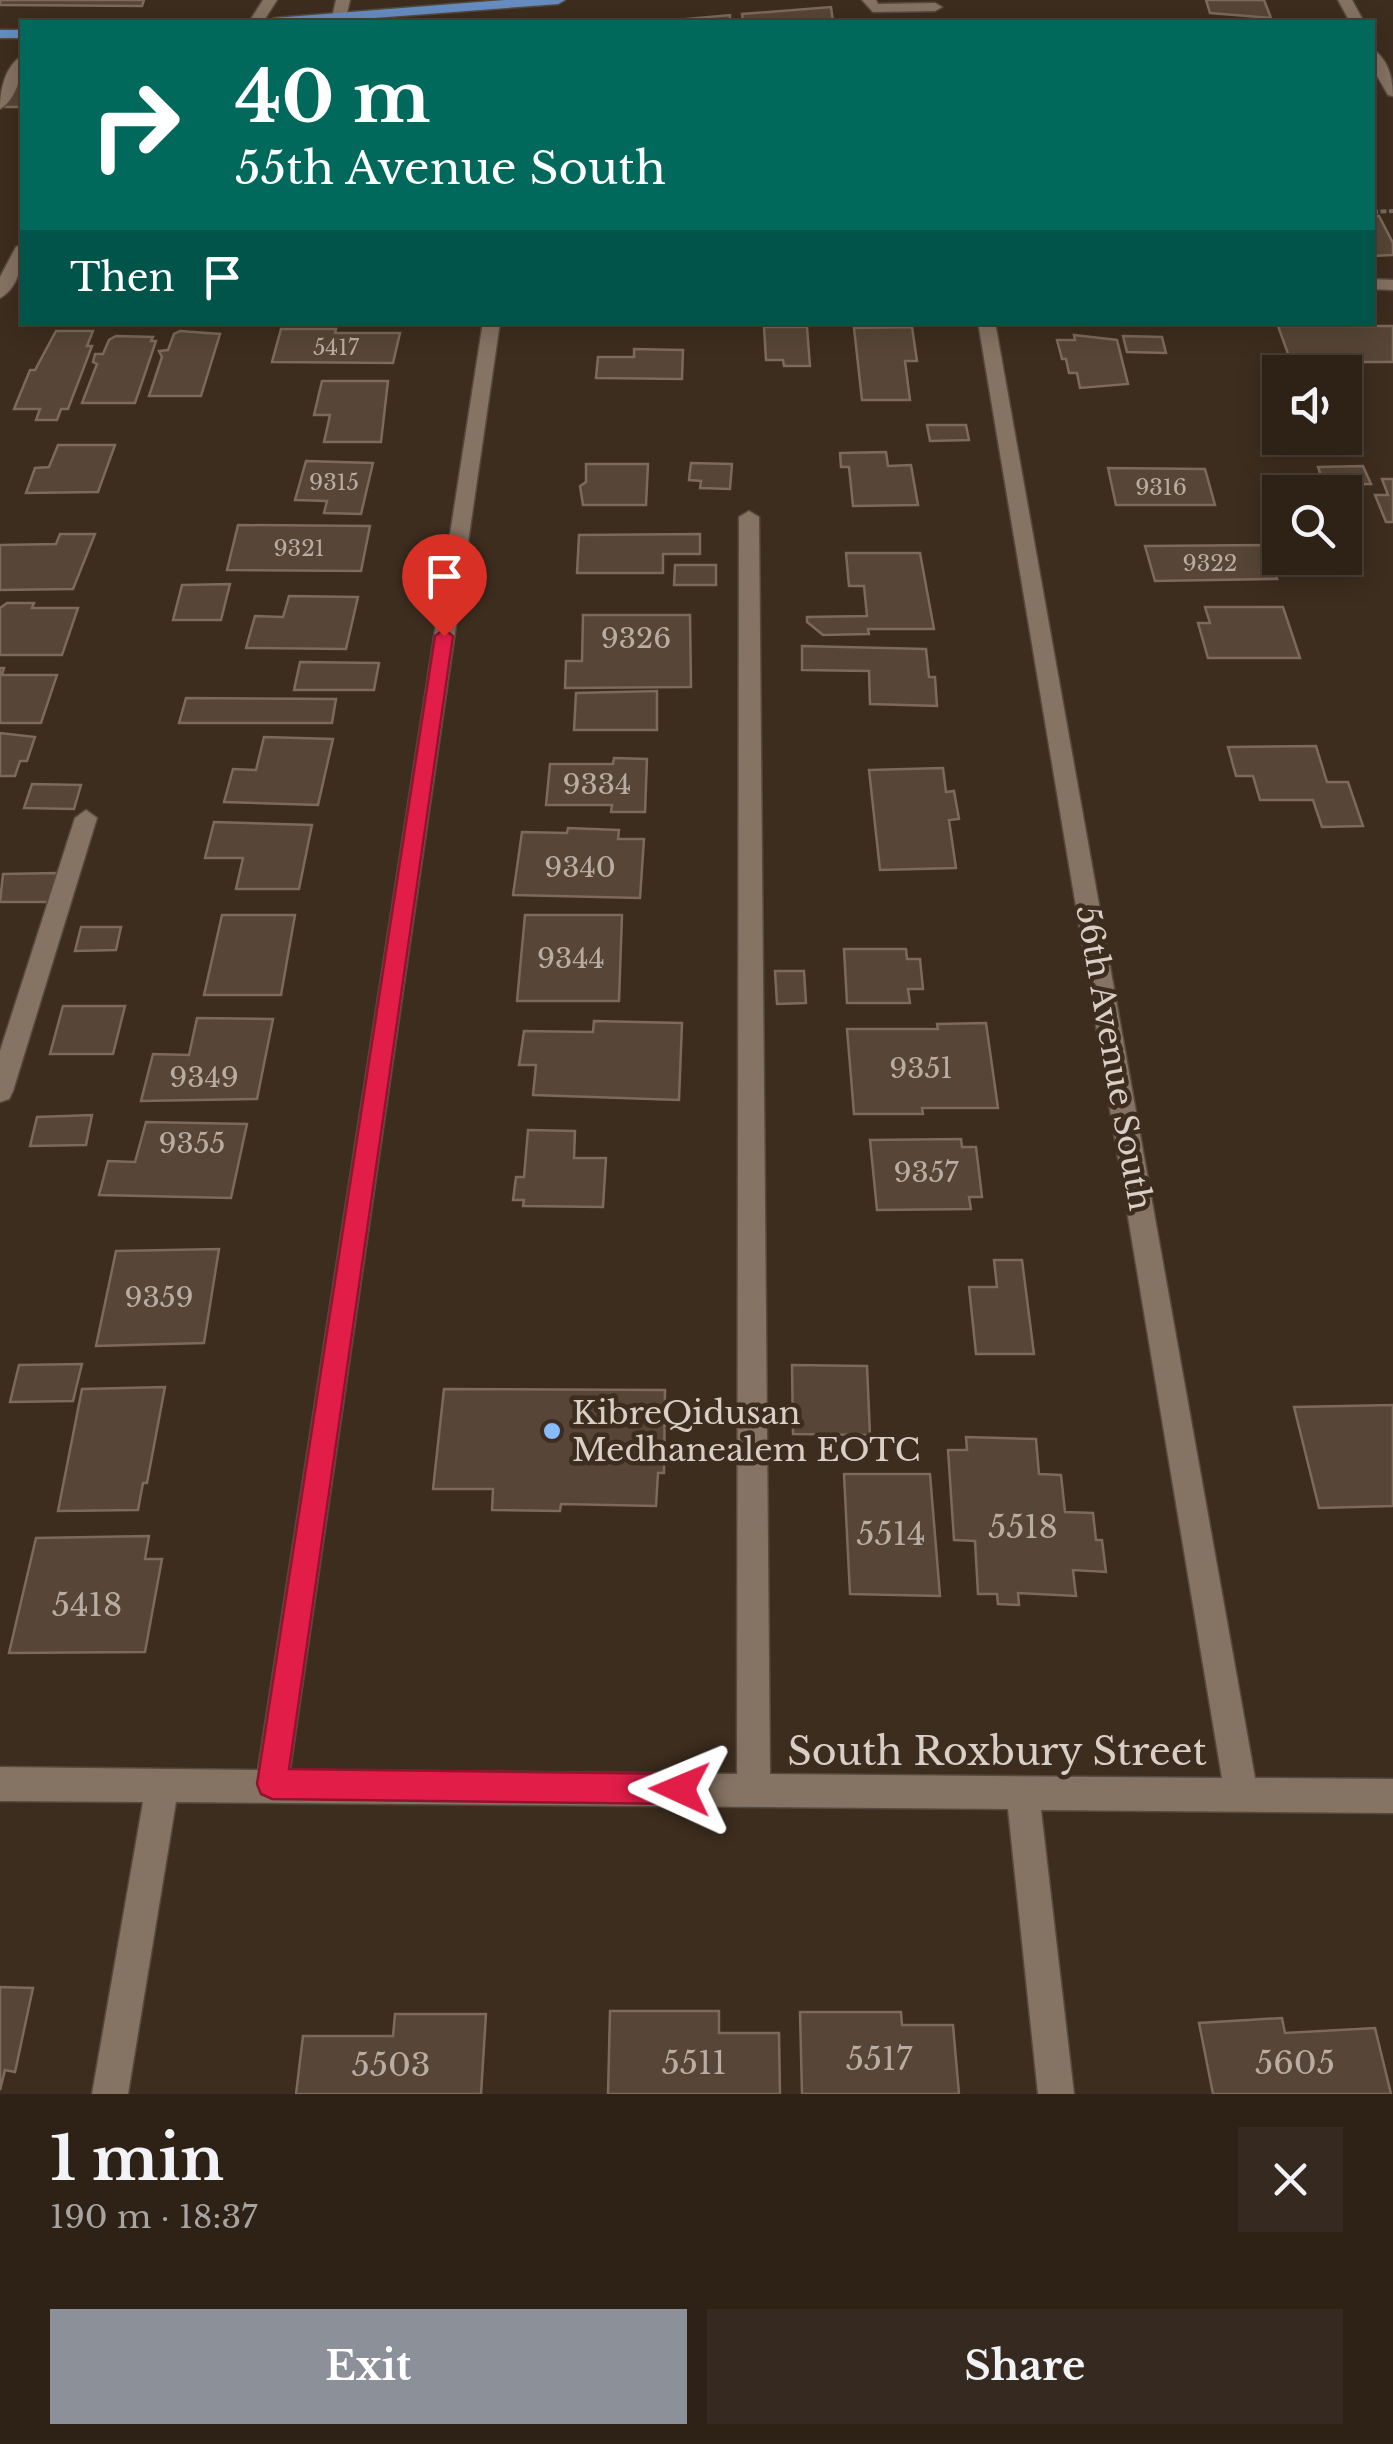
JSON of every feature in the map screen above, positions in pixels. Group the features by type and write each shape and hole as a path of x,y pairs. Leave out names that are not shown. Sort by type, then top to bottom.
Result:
{"main road":[{"path":"339,20 424,16 453,4 558,0"}],"street":[{"path":"339,20 343,0"},
{"path":"869,0 873,8 936,10"},
{"path":"1375,61 1393,92"},
{"path":"0,105 20,64"},
{"path":"0,294 11,276"},
{"path":"272,1784 492,325"},
{"name":"56th Avenue South","path":"987,325 1240,1794"},
{"path":"749,517 754,1790"},
{"path":"0,1091 86,818"},
{"name":"South Roxbury Street","path":"0,1784 1393,1796"},
{"path":"110,2094 162,1785"},
{"path":"1023,1793 1056,2094"}],"building":[{"path":"0,0 144,0 142,6 0,5"},
{"path":"1206,0 1264,0 1271,18 1210,13"},
{"path":"831,7 833,20 743,20 742,14"},
{"path":"730,15 730,20 676,20"},
{"path":"20,76 20,107 3,107"},
{"path":"1375,216 1379,216 1393,243 1393,255 1375,256"},
{"path":"1278,326 1393,326 1393,362 1362,362 1362,355 1288,355"},
{"path":"764,327 807,327 810,366 784,366 783,360 766,360"},
{"path":"912,327 917,361 905,361 910,400 862,400 854,328"},
{"path":"281,329 400,333 393,363 272,362"},
{"path":"56,331 93,331 87,346 92,346 68,409 61,409 57,420 36,420 40,409 14,409 30,370 35,370"},
{"path":"174,334 220,334 201,396 149,396 162,357 159,351 168,350"},
{"path":"1074,335 1117,340 1128,384 1080,388 1077,373 1069,373 1057,340 1075,340"},
{"path":"116,336 153,337 151,341 156,341 135,403 82,403 97,364 93,362 95,354 103,354 109,340"},
{"path":"1123,336 1162,337 1166,353 1127,352"},
{"path":"634,349 683,350 682,379 596,378 598,357 634,357"},
{"path":"322,381 388,381 381,442 324,442 330,415 314,415"},
{"path":"927,425 966,425 969,440 930,441"},
{"path":"58,445 115,445 98,492 26,493 35,468 49,467"},
{"path":"886,452 888,466 911,465 918,505 853,506 849,467 841,467 840,453"},
{"path":"306,461 373,463 361,514 324,513 327,501 295,500"},
{"path":"691,463 732,464 730,489 700,488 701,481 689,480"},
{"path":"586,464 648,464 646,505 583,505 580,486 586,482"},
{"path":"1363,466 1371,484 1362,484 1362,475 1321,475 1318,467"},
{"path":"1108,468 1205,469 1215,505 1116,505"},
{"path":"1382,479 1393,479 1393,522 1386,522 1375,495 1388,495"},
{"path":"238,525 370,526 361,571 227,570"},
{"path":"60,534 95,534 73,589 0,590 0,545 56,544"},
{"path":"700,534 700,554 663,554 663,573 577,573 579,535"},
{"path":"1262,545 1262,575 1276,575 1277,579 1155,581 1145,546"},
{"path":"846,553 920,553 934,629 868,629 869,634 823,635 807,622 807,617 867,616 864,586 849,586"},
{"path":"675,565 716,565 716,585 674,585"},
{"path":"230,584 221,620 173,620 182,585"},
{"path":"289,596 358,597 346,649 246,648 255,616 283,617"},
{"path":"7,603 34,603 32,608 78,608 62,655 0,655 0,608"},
{"path":"1205,607 1283,607 1300,658 1208,658 1198,623 1210,623"},
{"path":"583,615 690,615 691,687 565,688 566,661 582,661"},
{"path":"802,646 926,649 929,677 935,677 937,706 870,704 869,671 802,670"},
{"path":"300,662 379,663 374,690 294,690"},
{"path":"0,668 4,668 2,675 57,675 41,723 0,723"},
{"path":"657,691 657,730 574,730 576,693"},
{"path":"186,698 336,699 332,723 179,723"},
{"path":"0,733 35,737 27,761 20,761 15,776 0,776"},
{"path":"264,737 333,739 318,805 224,802 233,769 256,770"},
{"path":"1316,746 1327,782 1348,782 1363,826 1322,827 1313,800 1260,800 1253,776 1236,776 1228,747"},
{"path":"614,758 647,759 645,812 611,812 612,805 546,805 550,764 613,764"},
{"path":"943,768 946,792 954,791 959,819 949,820 956,868 880,870 869,770"},
{"path":"32,784 81,785 74,809 24,808"},
{"path":"214,822 312,825 299,889 236,889 243,858 205,858"},
{"path":"568,828 619,830 618,839 644,839 640,898 513,895 522,832 567,833"},
{"path":"57,873 49,902 0,902 3,874"},
{"path":"222,915 295,915 281,995 204,995"},
{"path":"525,915 622,915 619,1001 517,1001"},
{"path":"81,927 121,927 116,950 75,951"},
{"path":"844,949 906,949 907,959 920,959 923,989 908,989 910,1003 847,1003"},
{"path":"775,971 804,971 806,1003 777,1004"},
{"path":"63,1006 125,1006 113,1054 50,1054"},
{"path":"197,1018 273,1019 257,1099 141,1101 153,1054 189,1055"},
{"path":"594,1021 682,1023 679,1100 533,1095 536,1065 519,1065 524,1031 593,1032"},
{"path":"986,1023 998,1108 922,1108 923,1114 854,1114 847,1029 938,1029 937,1024"},
{"path":"92,1115 86,1145 30,1146 37,1117"},
{"path":"146,1122 247,1124 231,1198 99,1195 108,1161 135,1162"},
{"path":"528,1130 575,1131 574,1158 606,1158 603,1207 523,1206 524,1200 513,1200 516,1177 524,1177"},
{"path":"961,1139 962,1147 976,1147 982,1197 969,1197 971,1209 877,1210 870,1140"},
{"path":"219,1249 204,1343 96,1346 116,1251"},
{"path":"994,1260 1022,1260 1034,1354 976,1354 969,1287 997,1287"},
{"path":"82,1364 73,1401 10,1402 19,1365"},
{"path":"792,1365 867,1366 870,1435 793,1434"},
{"path":"165,1387 147,1483 143,1483 138,1510 58,1511 82,1389"},
{"name":"KibreQidusan Medhanealem EOTC","path":"444,1389 665,1390 664,1473 658,1473 656,1506 561,1504 560,1511 492,1510 493,1489 433,1489"},
{"path":"1393,1405 1393,1506 1319,1508 1294,1407"},
{"path":"966,1437 1036,1439 1039,1474 1061,1475 1065,1512 1093,1513 1106,1572 1073,1570 1076,1596 1018,1593 1019,1605 998,1604 997,1594 978,1594 975,1541 954,1540 948,1450 967,1450"},
{"path":"844,1474 930,1474 940,1596 850,1594"},
{"path":"149,1536 145,1559 162,1559 145,1652 9,1653 36,1538"},
{"path":"0,1987 33,1988 15,2072 5,2070 0,2090"},
{"path":"610,2011 719,2011 719,2033 779,2033 780,2094 608,2094"},
{"path":"800,2012 901,2012 902,2025 953,2025 959,2094 802,2094"},
{"path":"395,2014 486,2014 481,2094 296,2094 303,2036 393,2036"},
{"path":"1282,2018 1285,2033 1375,2028 1391,2094 1213,2094 1199,2023"}],"place":[{"name":"KibreQidusan Medhanealem EOTC","path":"552,1431"}],"route":[{"path":"444,636 272,1784 680,1789"}]}
